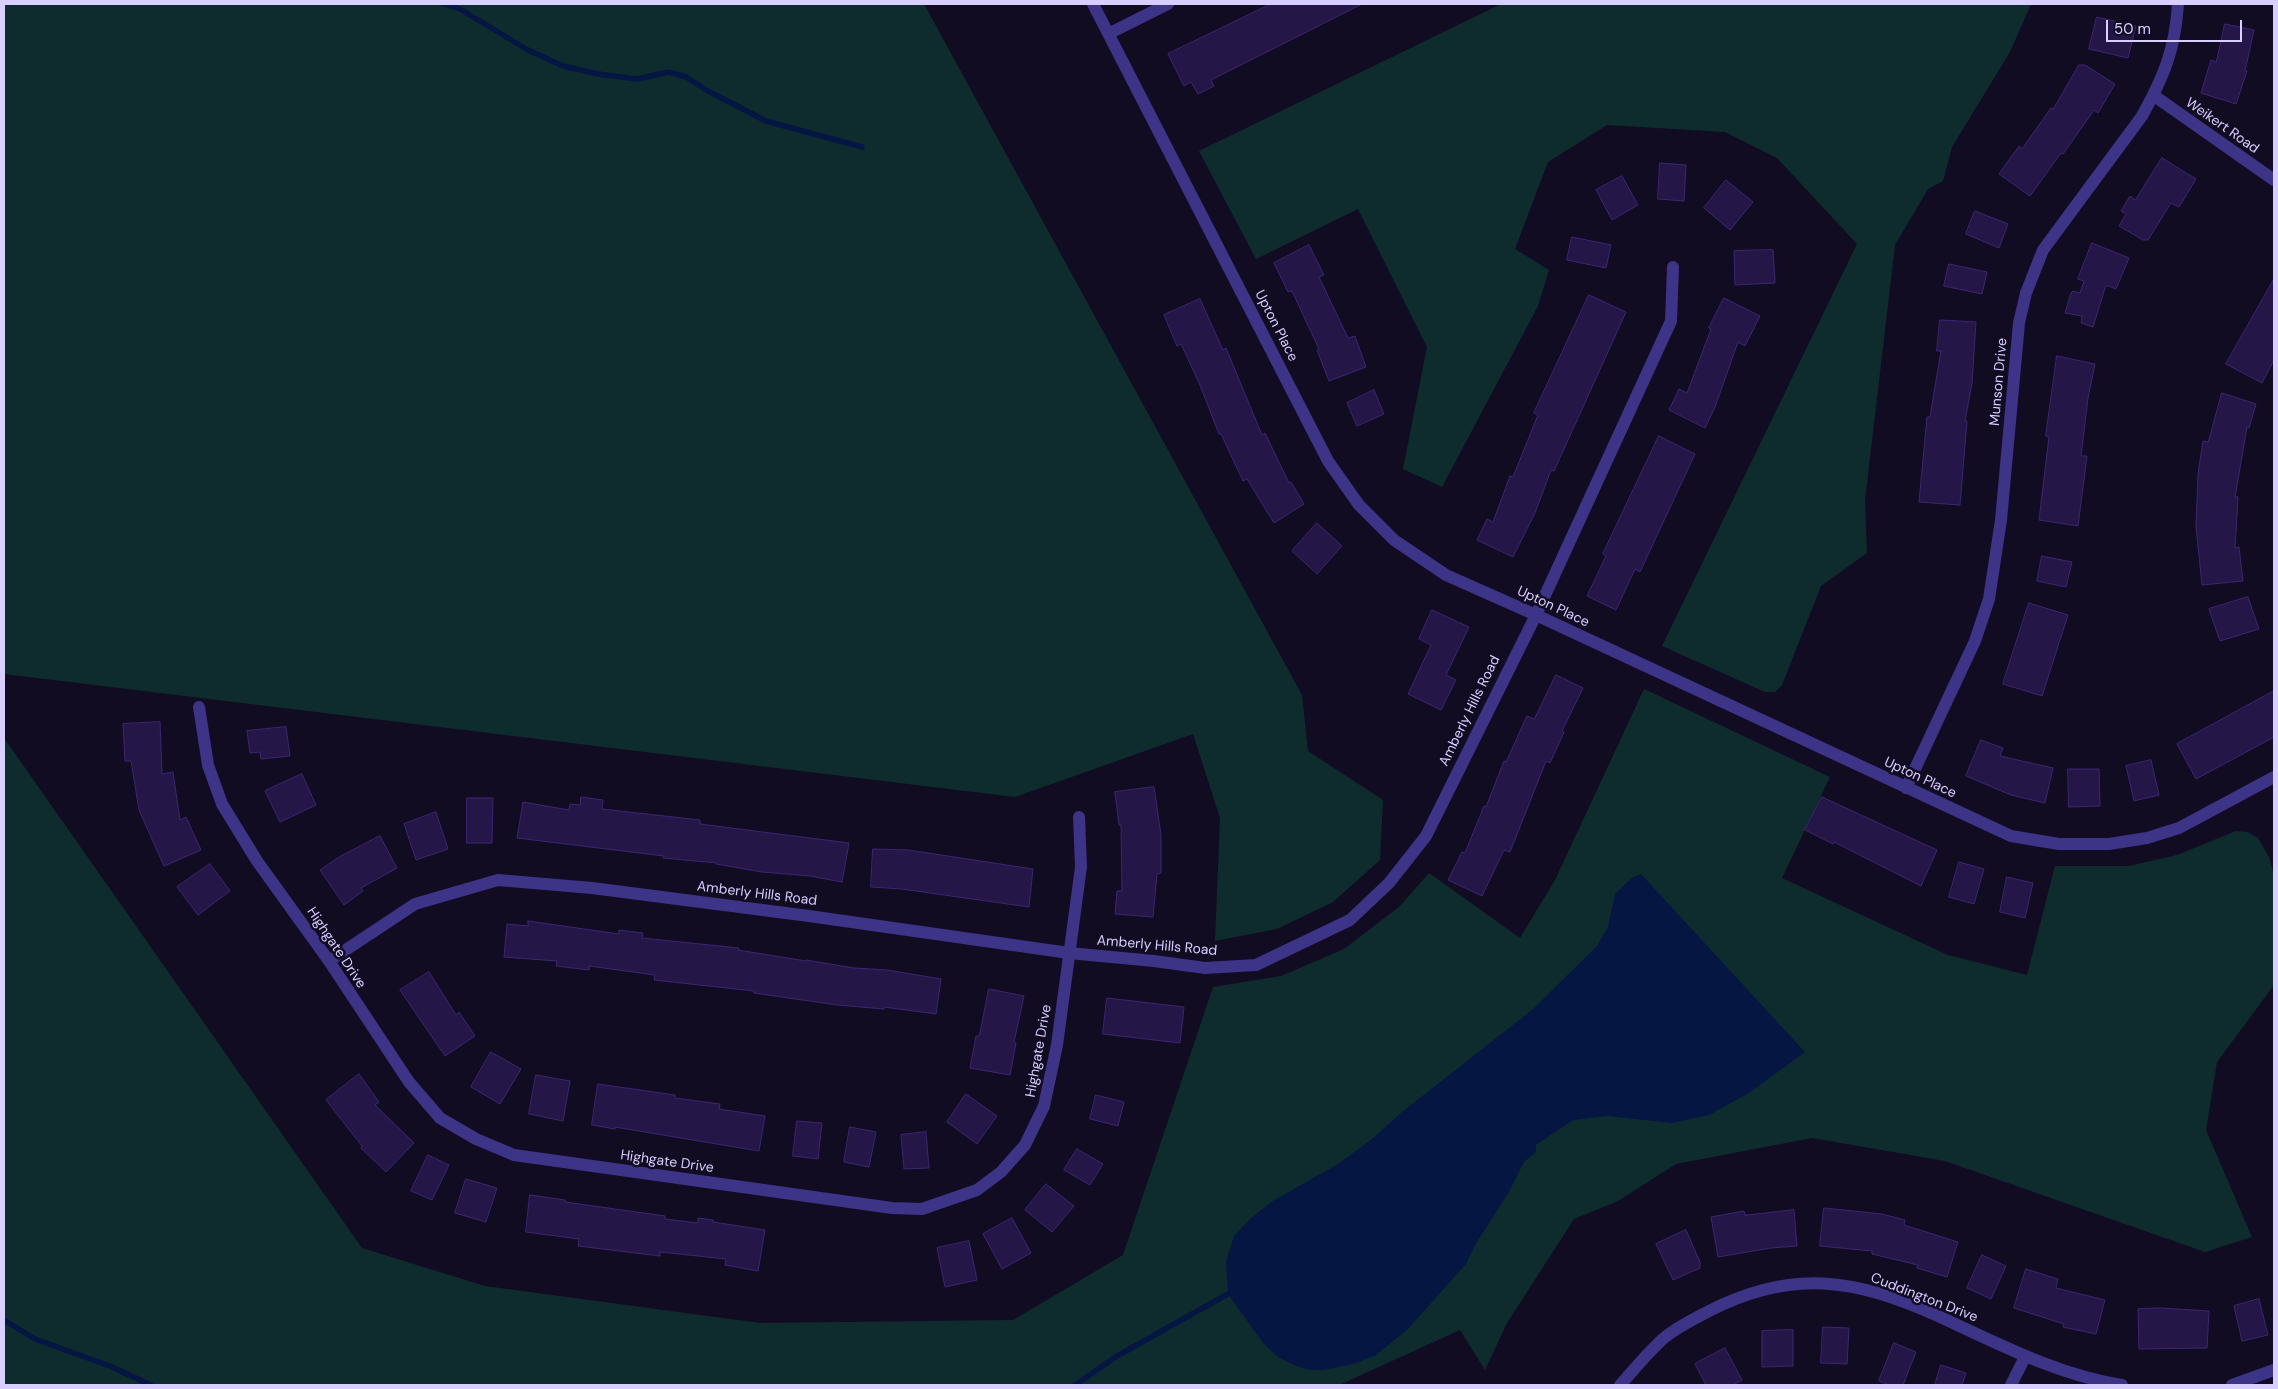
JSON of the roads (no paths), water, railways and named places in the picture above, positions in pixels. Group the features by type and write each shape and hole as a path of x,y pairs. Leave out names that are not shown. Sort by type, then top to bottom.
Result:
{"street":[{"name":"Upton Place","path":"1094,4 1328,461 1359,505 1394,540 1446,575 2011,836 2060,844 2109,844 2147,838 2179,828 2274,777"},
{"path":"1110,33 1168,4"},
{"name":"Munson Drive","path":"1906,788 1975,641 1989,599 2001,520 2019,323 2026,293 2043,250 2142,116 2154,96 2168,65 2176,35 2178,4"},
{"name":"Weikert Road","path":"2154,96 2274,180"},
{"name":"Amberly Hills Road","path":"329,961 415,904 498,880 602,890 809,916 1069,953 1205,968 1256,965 1350,920 1389,883 1426,836 1536,615 1671,322 1673,267"},
{"name":"Highgate Drive","path":"199,707 208,765 222,804 258,861 416,1089 440,1118 476,1139 514,1154 883,1207 922,1209 977,1190 1001,1172 1025,1145 1044,1106 1057,1045 1081,867 1079,817"},
{"name":"Cuddington Drive","path":"1620,1385 1664,1338 1687,1322 1750,1292 1784,1284 1836,1283 1871,1291 1935,1315 2025,1356 2105,1383 2122,1385"},
{"path":"2011,1385 2025,1356"},
{"path":"2232,1385 2274,1370"}],"water":[{"path":"1641,874 1805,1052 1749,1093 1709,1115 1672,1123 1607,1116 1573,1120 1536,1145 1536,1152 1524,1162 1509,1192 1475,1245 1466,1264 1407,1330 1376,1355 1353,1364 1324,1370 1311,1370 1296,1366 1279,1358 1263,1343 1228,1294 1226,1261 1234,1236 1250,1219 1271,1202 1338,1164 1372,1139 1402,1112 1532,1010 1597,946 1608,927 1615,894 1633,877"}],"waterway":[{"path":"444,4 460,9 528,50 563,66 598,74 637,79 669,72 686,77 708,91 766,121 862,147"},
{"path":"1075,1385 1117,1356 1228,1294"},
{"path":"4,1320 35,1339 110,1366 151,1385"}]}
